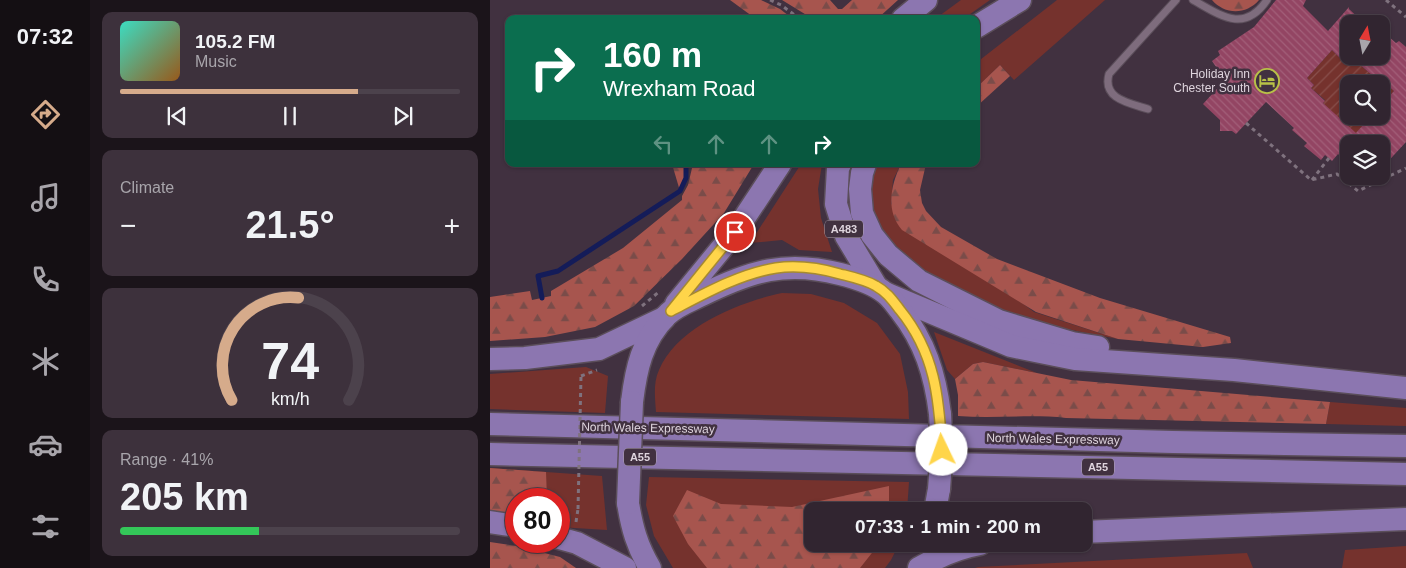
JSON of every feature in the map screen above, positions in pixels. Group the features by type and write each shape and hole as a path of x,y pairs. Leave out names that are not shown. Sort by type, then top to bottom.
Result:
{"highway":[{"path":"909,15 926,0"},
{"path":"980,25 1020,0"},
{"path":"650,568 632,529 628,502 635,373 644,347 667,314 735,232 778,167"},
{"name":"A483","path":"838,167 836,204 846,236 882,290"},
{"path":"864,167 860,189 862,213 872,235 888,256 919,281 998,321 1072,343 1234,370"},
{"path":"490,359 525,358 599,349 714,289 751,274 776,268 798,266 849,276 952,323 1011,346 1075,359 1234,370 1406,388"},
{"path":"882,290 914,327 936,383 942,450 937,502"},
{"name":"North Wales Expressway","path":"490,424 1174,442 1406,446"},
{"name":"A55","path":"490,454 1406,474"},
{"path":"1092,532 1406,519"},
{"path":"490,522 505,524"},
{"path":"570,541 626,568"},
{"path":"915,568 922,552"},
{"path":"919,568 950,552"}],"lane":[{"path":"1148,109 1115,97 1109,89 1107,82 1109,74 1176,0"},
{"path":"1193,0 1226,18 1238,20 1251,17 1267,0"}],"path":[{"path":"770,0 794,15"},
{"path":"1386,0 1406,17"},
{"path":"1246,123 1312,180"},
{"path":"1312,180 1329,158"},
{"path":"1312,180 1337,174 1358,191 1406,168"},
{"path":"636,310 664,287"},
{"path":"578,509 582,376 606,367 599,349"}],"shaded area":[{"path":"961,0 990,0 969,15 940,15"},
{"path":"1057,0 1105,0 1014,80 1000,65 980,84 980,60"},
{"path":"1332,50 1340,56 1340,65 1360,65 1372,75 1340,75 1340,121 1323,103 1325,100 1311,88 1314,85 1307,78"},
{"path":"1390,87 1394,91 1390,95"},
{"path":"1344,125 1363,125 1355,135"},
{"path":"799,167 822,167 818,189 821,218 832,252 799,250 782,240 750,243"},
{"path":"873,167 900,167 893,180 891,204 1034,312 1118,339 1045,324 996,309 931,274 902,254 878,227 872,212 871,180"},
{"path":"782,293 811,294 844,303 877,323 900,354 908,392 909,419 656,412 655,391 657,375 668,355 680,341 694,329 729,310"},
{"path":"934,332 1037,373 983,362 973,364 955,379 947,370"},
{"path":"586,367 608,376 605,413 490,409 490,374"},
{"path":"1330,402 1406,408 1406,426 1326,424"},
{"path":"490,468 602,476 607,530 570,528 570,488 507,488"},
{"path":"649,477 909,482 908,502 804,502 804,552 895,552 885,568 673,568 654,536 646,505"},
{"path":"1406,546 1406,568 1342,568 1345,550"},
{"path":"1247,553 1253,568 975,568 978,567"}],"green space":[{"path":"730,0 761,0 788,15 751,15"},
{"path":"782,0 830,0 838,9 842,9 852,0 898,0 881,15 806,15"},
{"path":"1212,0 1259,0 1242,11 1229,11"},
{"path":"1000,65 1010,76 980,103 980,84"},
{"path":"673,167 686,167 686,178 680,191"},
{"path":"692,167 752,167 724,213 682,259 634,306 595,327 545,337 490,341 490,297 530,291 532,300 551,296 551,291 623,248 682,200"},
{"path":"900,167 925,167 920,190 922,203 926,211 941,227 997,259 1100,298 1230,337 1231,343 1203,347 1118,339 1036,312 902,230 893,214 891,197"},
{"path":"983,362 1071,380 1330,402 1326,424 1039,416 958,416 958,395 955,379 973,364"},
{"path":"490,468 546,472 547,488 505,488 505,518 490,516"},
{"path":"889,486 889,502 815,502"},
{"path":"687,490 721,504 792,507 804,504 804,552 873,552 860,568 707,568 688,544 673,516"},
{"path":"490,542 505,544 505,553 544,553 560,557 576,568 490,568"}],"building":[{"name":"Holiday Inn Chester South","path":"1276,0 1306,0 1303,6 1328,31 1340,17 1340,56 1332,50 1307,78 1314,85 1311,88 1325,101 1323,103 1340,118 1340,125 1347,125 1356,133 1363,125 1390,125 1390,95 1394,91 1390,87 1390,75 1372,75 1360,65 1390,65 1390,38 1396,43 1399,41 1406,47 1406,142 1390,159 1390,135 1340,135 1340,156 1338,154 1332,161 1325,155 1321,160 1304,146 1307,143 1266,102 1236,134 1232,131 1220,131 1220,120 1203,104 1225,80 1212,61 1220,55 1218,51 1254,27"},
{"name":"Holiday Inn Chester South","path":"1349,7 1355,15 1342,15"}],"waterway":[{"path":"542,298 538,276 558,271 680,191 686,178 686,167"}],"place":[{"name":"Holiday Inn Chester South","path":"1267,81"}],"route":[{"path":"735,232 671,311 714,289 751,274 776,268 798,266 821,269 849,276 876,286 887,294 914,327 936,383 942,450"}]}
